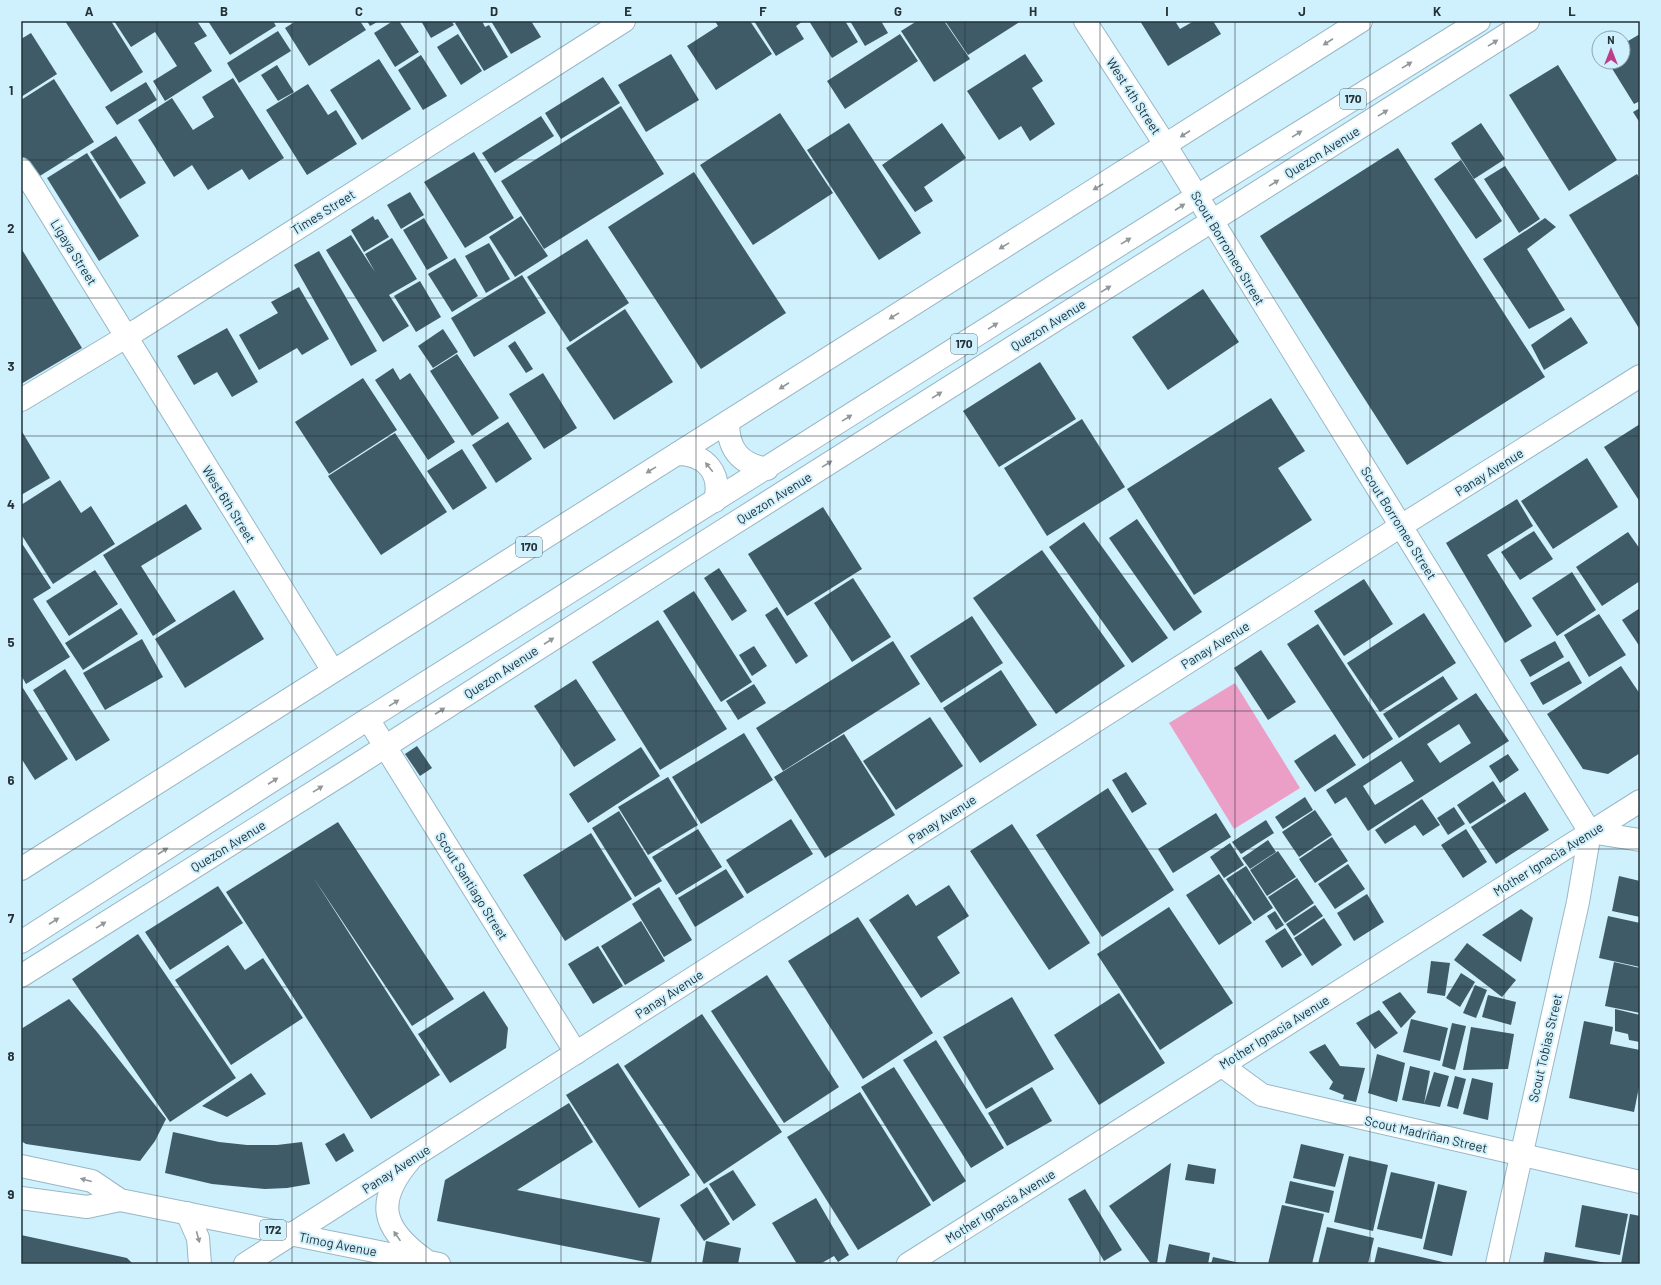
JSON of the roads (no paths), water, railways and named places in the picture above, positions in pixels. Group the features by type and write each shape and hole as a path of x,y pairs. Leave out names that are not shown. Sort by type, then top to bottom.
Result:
{"street":[{"name":"Times Street","path":"21,400 126,337 624,21"},
{"name":"West 4th Street","path":"1085,21 1182,171"},
{"name":"170","path":"21,869 1037,225 1166,146 1361,21"},
{"name":"170","path":"21,942 368,719 1198,196 1479,21"},
{"name":"Quezon Avenue","path":"21,976 1528,21"},
{"name":"Ligaya Street","path":"21,169 126,337"},
{"name":"Scout Borromeo Street","path":"1182,171 1212,222 1590,832"},
{"name":"West 6th Street","path":"126,337 333,671"},
{"name":"Panay Avenue","path":"246,1264 1401,526 1640,376"},
{"path":"728,422 729,437 734,450 748,464 767,469"},
{"path":"677,454 688,454 698,457 713,471 717,486 715,501"},
{"name":"Scout Santiago Street","path":"368,719 576,1053"},
{"name":"Mother Ignacia Avenue","path":"908,1264 1640,801"},
{"path":"1590,832 1640,840"},
{"name":"Scout Tobias Street","path":"1497,1264 1578,902 1590,832"},
{"name":"Scout Madriñan Street","path":"1221,1065 1262,1095 1640,1182"},
{"path":"410,1160 392,1186 388,1196 387,1211 390,1223 398,1238 432,1263"},
{"name":"Timog Avenue","path":"21,1166 92,1181 120,1200"},
{"name":"Timog Avenue","path":"21,1198 87,1207 120,1200 432,1263"},
{"path":"187,1213 198,1238 200,1264"}]}
